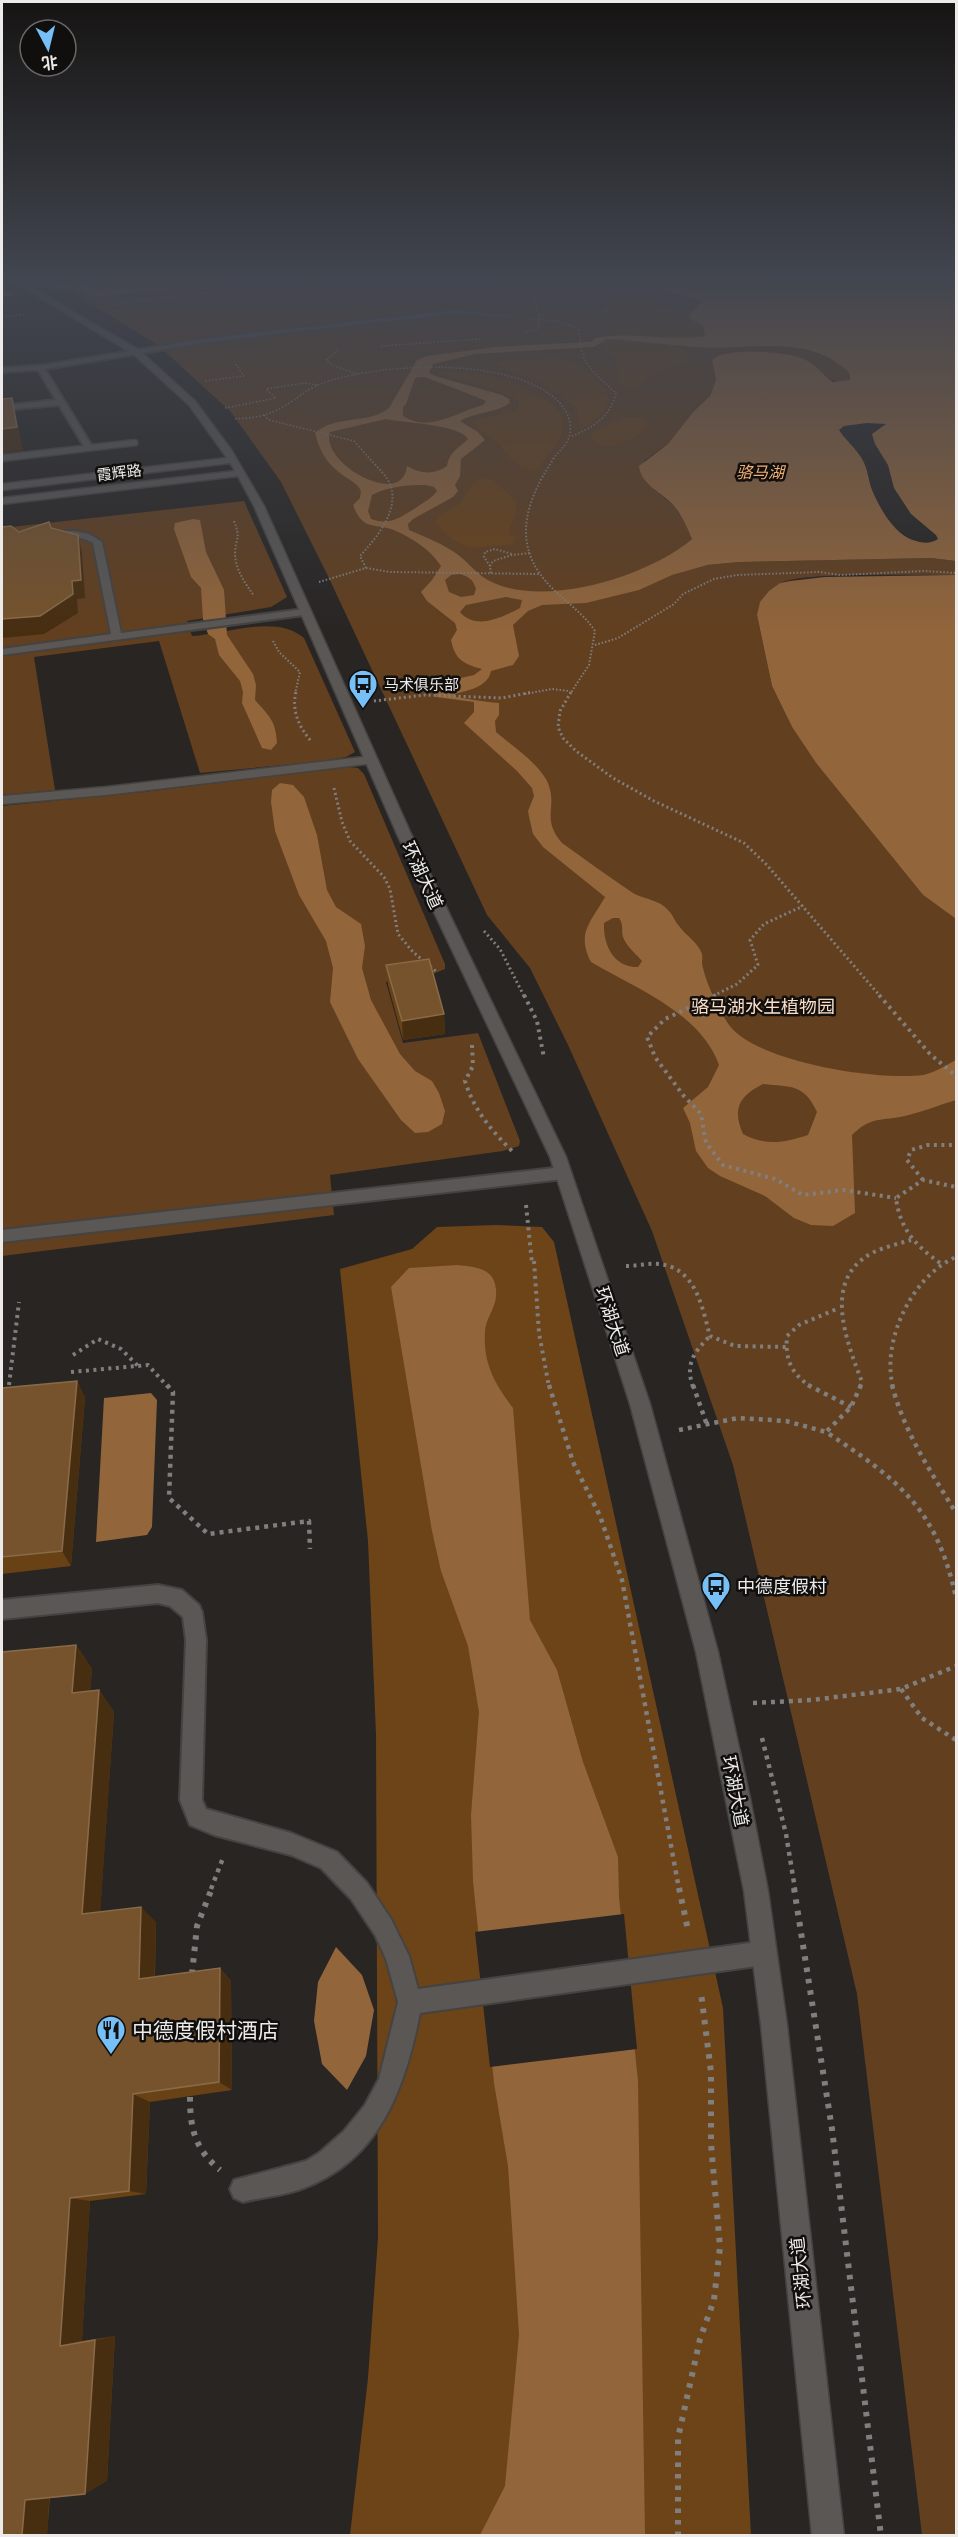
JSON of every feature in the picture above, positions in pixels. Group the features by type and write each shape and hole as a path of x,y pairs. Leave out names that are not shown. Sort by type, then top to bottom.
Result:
{"street":[{"name":"环湖大道","path":"187,395 212,417 259,506 371,760 558,1157 640,1404 707,1652 738,1798 765,1953 828,2535"},
{"path":"2,458 134,443"},
{"name":"霞辉路","path":"2,487 236,466"},
{"name":"霞辉路","path":"2,501 236,466"},
{"path":"2,800 371,760"}],"lane":[{"path":"57,395 89,448"},
{"path":"2,408 61,402"},
{"path":"43,536 74,533 85,535 97,542 117,637"},
{"path":"2,652 304,612"},
{"path":"2,1236 563,1173"},
{"path":"2,1610 158,1594 175,1596 192,1612 196,1640 191,1800 198,1817 291,1844 328,1860 359,1891 383,1927 397,1956 410,2002 399,2056 388,2088 357,2137 334,2158 303,2176 243,2188"},
{"path":"410,2002 765,1953"}],"path":[{"path":"212,417 276,398 273,395"},
{"path":"212,417 264,415 300,395"},
{"path":"551,395 564,405 571,418 570,436"},
{"path":"616,395 614,405 603,419 595,427 570,436 553,458 529,504 524,526 530,553 540,574 554,590 577,609 595,631 594,651 583,677 570,691 563,706 558,729 570,747 594,766 682,815 734,837 749,846 930,1054 957,1076"},
{"path":"264,415 268,420 354,441 388,480 392,496 387,519 379,535 360,556 366,568"},
{"path":"231,513 240,536 233,553 238,570 264,611 272,616 273,644 300,672 301,682 294,699 295,712 307,737 324,755 329,766 340,820 350,842 387,881 393,896 396,930 408,946 442,976"},
{"path":"491,573 484,556 485,552 496,548 513,555"},
{"path":"490,566 493,561 530,553"},
{"path":"295,590 366,568 390,572 540,574"},
{"path":"595,645 618,638 674,604 683,594 714,579 737,575 819,572 840,575 924,571 957,573"},
{"path":"368,702 425,695 502,698 552,689 570,691"},
{"path":"803,906 764,924 750,940 758,965 737,984 652,1028 647,1037 655,1058 683,1095 701,1114 706,1143 723,1165 775,1179 803,1195 843,1190 896,1198 923,1180"},
{"path":"471,1041 473,1066 465,1081 468,1094 475,1109 514,1153 521,1178 528,1215 546,1377 573,1462 600,1516 622,1580 652,1735 671,1854 695,1962 711,2072 711,2144 720,2247 714,2300 700,2339 678,2438 678,2535"},
{"path":"957,1145 928,1145 911,1150 907,1160 923,1180 957,1187"},
{"path":"896,1198 898,1216 911,1240 917,1248 940,1263"},
{"path":"826,1432 851,1407 862,1382 839,1308 846,1276 868,1255 911,1240"},
{"path":"957,1257 940,1263 906,1305 889,1351 896,1408 957,1513"},
{"path":"534,1261 535,1290"},
{"path":"626,1266 663,1265 690,1278 700,1297 710,1336"},
{"path":"9,1384 19,1302"},
{"path":"839,1308 800,1325 787,1336 786,1347 791,1369 814,1390 851,1407"},
{"path":"710,1336 735,1346 786,1347"},
{"path":"710,1336 694,1352 689,1375 707,1425 738,1418 786,1421 826,1432 858,1453 921,1509 948,1562 957,1598"},
{"path":"73,1355 98,1339 121,1349 138,1366"},
{"path":"71,1372 148,1365 173,1392 169,1498 208,1533 309,1521 310,1549"},
{"path":"753,1703 812,1700 901,1689 957,1666"},
{"path":"901,1689 922,1718 957,1740"},
{"path":"192,1977 192,1956 197,1926 234,1829"},
{"path":"190,2097 190,2120 203,2156 243,2188"}],"green space":[{"name":"骆马湖水生植物园","path":"213,395 710,395 693,412 668,444 644,461 654,489 672,504 683,518 692,539 674,554 707,565 739,562 931,558 956,561 956,575 863,575 790,580 779,584 757,615 772,686 792,727 816,763 923,895 956,919 956,2535 922,2535 857,1994 733,1465 652,1231 568,1045 530,968 487,915 327,574 281,482 231,412"},
{"path":"244,501 287,597 271,607 187,621 192,636 265,626 293,631 304,638 355,752 346,757 315,762 200,773 159,641 34,657 55,790 2,795 2,528"},
{"path":"350,767 358,768 364,774 445,964 445,969 428,976 386,982 403,1043 478,1033 520,1141 519,1146 503,1151 330,1175 334,1215 2,1256 2,806"}],"shaded area":[{"path":"508,395 539,395 555,406 562,417 561,435 536,471 522,468 499,444 475,426 473,420 515,411 519,407 519,401"},
{"path":"560,395 608,397 608,403 601,414 579,430 577,411"},
{"path":"623,417 638,417 645,420 648,426 636,436 619,444 602,444 595,441 590,434"},
{"path":"482,477 494,481 516,501 516,510 508,535 516,537 512,545 470,547 454,540 435,522 457,506 470,487"},
{"path":"496,1225 542,1227 554,1242 723,2008 751,2535 350,2535 368,2378 378,2238 376,1735 368,1541 340,1269 412,1249 437,1227"}],"water":[{"name":"骆马湖","path":"396,395 409,395 403,407 403,416 413,421 433,422 483,405 486,401 472,395 503,395 509,399 510,403 498,409 460,421 478,432 485,440 461,459 460,476 455,485 458,491 453,497 413,519 408,524 409,530 451,550 494,583 516,590 542,591 597,584 625,576 651,565 692,539 676,509 648,484 639,466 668,444 693,412 710,395 956,395 956,561 931,558 739,562 707,565 672,575 639,590 586,603 542,605 528,611 513,625 519,656 513,665 491,671 482,684 455,694 456,697 499,703 499,715 495,721 496,732 543,774 550,790 552,826 562,843 633,893 661,904 669,911 700,950 702,966 713,995 727,1022 741,1036 762,1048 788,1058 818,1066 877,1075 923,1075 956,1060 956,1100 911,1114 871,1122 852,1135 855,1213 833,1226 811,1225 794,1218 765,1196 720,1176 708,1168 696,1151 690,1123 683,1108 708,1087 719,1065 710,1047 698,1031 682,1016 646,992 591,962 585,935 590,921 605,897 543,847 533,834 528,811 534,796 532,788 517,771 464,723 474,712 474,702 436,697 433,689 452,680 474,675 482,669 465,663 458,657 451,640 457,630 455,623 427,601 421,592 441,566 421,545 409,537 389,528 371,525 361,520 353,505 360,498 361,491 356,484 329,462 319,446 315,433 333,423 372,416 389,408","holes":["386,419 443,427 463,434 468,439 452,454 447,466 442,469 427,472 417,471 407,466 402,478 392,484 378,483 348,468 337,457 330,444 330,432","867,423 886,424 872,434 875,444 888,465 894,488 911,514 938,539 927,543 916,541 901,534 895,528 875,497 862,459 839,430 844,426","426,485 434,487 437,491 406,514 390,521 371,519 368,511 372,495 392,488","460,574 471,579 476,589 474,595 461,597 449,592 445,580 451,575","506,597 522,600 520,608 506,615 482,621 466,618 460,612 466,605","613,918 619,918 624,940 642,961 638,967 622,964 616,959 611,953 604,931 604,923","763,1084 789,1087 802,1092 817,1112 808,1135 791,1140 767,1142 743,1134 738,1110 748,1093"]},
{"path":"193,519 200,520 206,552 224,590 227,635 253,674 256,685 255,700 275,729 277,743 271,750 262,748 242,703 243,692 240,681 219,655 215,639 208,634 203,619 201,588 191,577 174,529 175,523"},
{"path":"956,575 956,919 923,895 816,763 792,727 772,686 757,615 760,602 780,583 825,577"},
{"path":"280,783 293,785 304,797 317,835 327,890 336,907 361,924 365,946 362,968 371,1000 400,1054 415,1071 432,1081 439,1093 445,1111 442,1124 428,1132 415,1133 401,1120 358,1059 330,1002 333,968 326,941 299,895 275,831 271,802 272,790"},
{"path":"457,1265 486,1271 494,1280 496,1297 485,1328 486,1354 491,1373 513,1408 530,1620 557,1670 583,1762 618,1857 619,1897 638,2081 645,2535 480,2535 505,2486 519,2335 508,2166 494,2083 473,1881 471,1815 479,1712 468,1646 441,1571 432,1531 391,1287 409,1268"},
{"path":"151,1393 157,1400 152,1527 147,1535 96,1542 104,1398"},
{"path":"336,1947 362,1975 374,2010 366,2056 347,2090 322,2064 314,2021 318,1982"}],"pier":[{"path":"624,1914 637,2049 490,2067 475,1932"}],"building":[{"path":"12,398 17,427 2,429 2,399"},
{"path":"49,522 51,528 78,535 81,580 72,581 73,594 40,616 2,619 2,527 11,526 19,532"},
{"path":"429,959 444,1014 402,1021 386,965"},
{"path":"77,1381 62,1551 2,1557 2,1388"},
{"path":"76,1645 72,1693 99,1690 82,1914 141,1907 139,1979 220,1968 219,2082 133,2094 129,2191 70,2198 60,2346 95,2340 85,2494 25,2500 22,2535 2,2535 2,1652"}],"place":[{"name":"马术俱乐部","path":"363,710"},
{"name":"中德度假村","path":"716,1612"},
{"name":"中德度假村酒店","path":"111,2056"}]}
